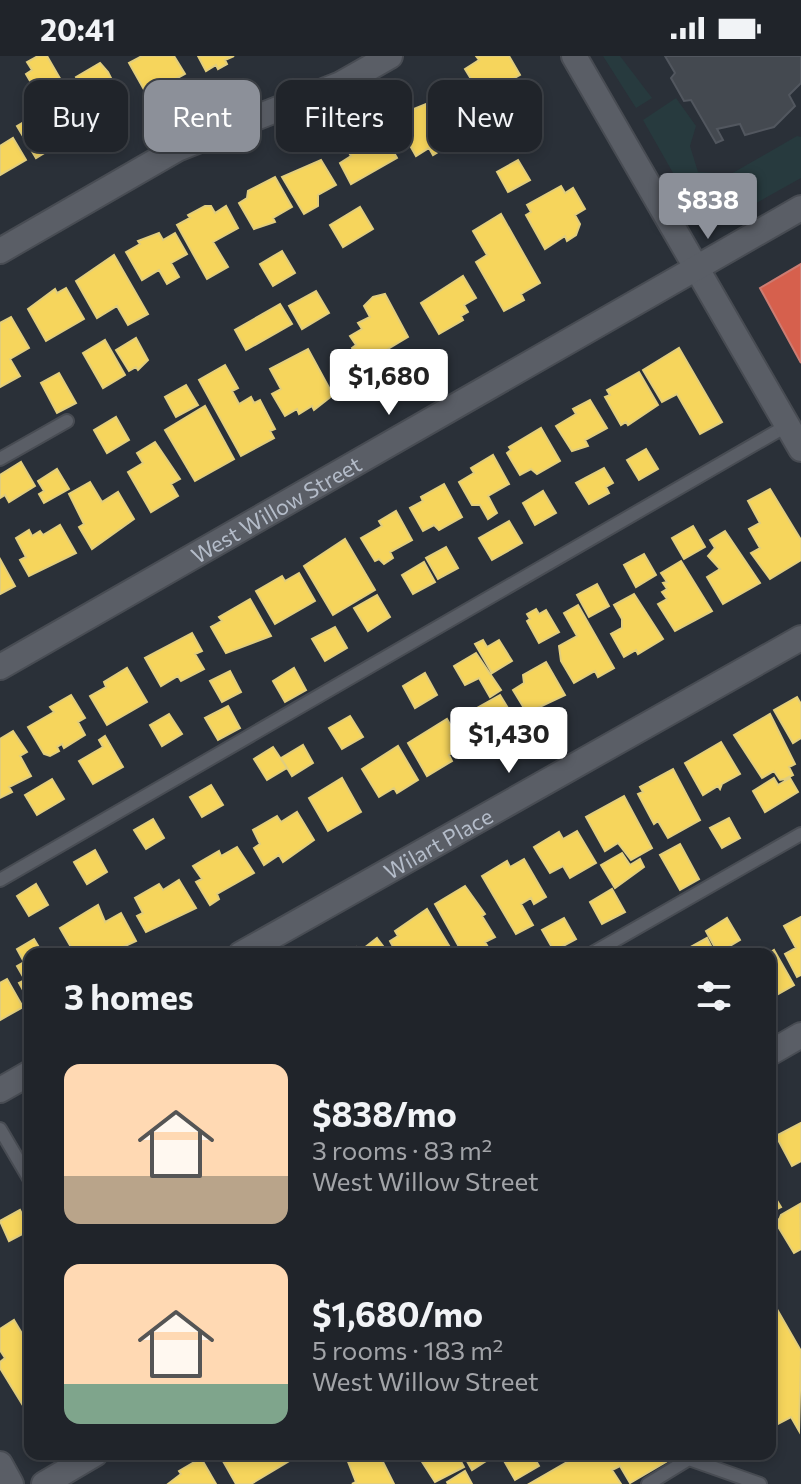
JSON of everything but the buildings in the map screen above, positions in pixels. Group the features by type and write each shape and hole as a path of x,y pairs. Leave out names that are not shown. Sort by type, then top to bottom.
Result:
{"street":[{"path":"0,251 177,149 341,84 390,56"},
{"path":"574,56 801,449"},
{"name":"West Willow Street","path":"0,667 801,208"},
{"name":"Wilart Place","path":"252,948 801,638"},
{"path":"776,1051 798,1043"},
{"path":"0,1090 24,1076"},
{"path":"44,1484 85,1460"},
{"path":"0,1464 11,1484"}],"lane":[{"path":"0,459 67,421"},
{"path":"0,880 788,425"},
{"path":"602,948 801,834"},
{"path":"0,1129 24,1170"},
{"path":"648,1484 687,1460"},
{"path":"692,1460 760,1484"}],"green space":[{"path":"603,56 620,56 652,98 636,108"},
{"path":"676,98 696,126 690,146 698,172 731,174 797,136 801,137 801,178 706,231 643,120"}]}
